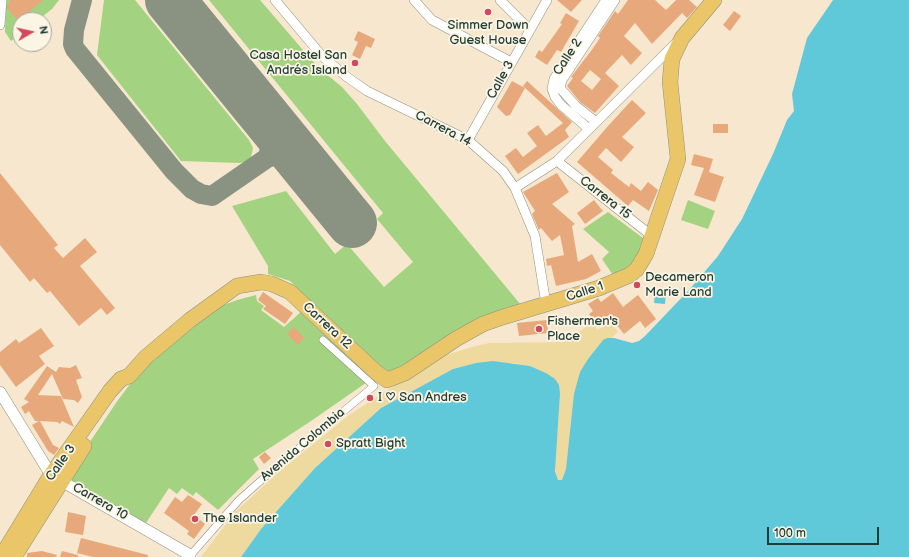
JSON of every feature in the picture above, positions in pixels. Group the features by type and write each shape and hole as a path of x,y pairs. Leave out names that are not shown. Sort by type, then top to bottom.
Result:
{"highway":[{"name":"Calle 1","path":"387,380 404,373 456,339 483,324 605,286 630,275 642,262 678,159 670,74 675,52 682,38 714,0"},
{"name":"Calle 3","path":"0,557 56,478 110,391 121,379 129,376 163,342 231,290 247,283 261,282"},
{"name":"Carrera 12","path":"261,282 272,284 290,292 377,373 387,380"},
{"name":"Calle 3","path":"14,557 56,478"}],"street":[{"path":"0,25 2,0"},
{"name":"Carrera 14","path":"275,0 322,56 367,91 468,140 503,171 515,188 534,236 546,304"},
{"path":"414,0 432,20 511,62"},
{"path":"500,0 530,30"},
{"name":"Calle 3","path":"468,140 547,0"},
{"name":"Calle 2","path":"592,126 576,106 556,88 611,1"},
{"path":"515,188 557,161 682,38"},
{"name":"Carrera 15","path":"557,161 652,236"},
{"name":"Avenida Colombia","path":"190,556 239,500 274,468 374,386 323,340"},
{"name":"Carrera 10","path":"0,392 56,478 190,556"}],"green space":[{"path":"6,0 59,0 48,12 12,12 11,41 5,32"},
{"path":"104,0 135,0 249,140 253,148 251,157 245,162 239,163 181,161 97,55"},
{"path":"209,0 260,0 319,68 342,87 357,104 385,141 521,305 389,372 382,370 338,330 290,281 268,274 268,266 232,206 286,191 335,254 347,244 384,287 413,262 377,219 383,213"},
{"path":"688,200 715,211 708,229 681,220"},
{"path":"608,212 647,241 634,265 615,278 602,259 609,252 583,229"},
{"path":"256,295 257,301 264,306 261,310 284,327 303,310 373,378 253,459 259,469 218,510 196,492 193,496 182,488 177,494 169,488 146,523 65,479 118,400 140,371 167,345 221,306"}],"sand":[{"name":"Spratt Bight","path":"610,322 618,332 611,338 603,340 588,359 566,469 562,480 558,480 557,478 555,466 560,394 546,373 530,366 512,363 476,363 453,369 381,408 315,468 261,529 241,557 201,557 235,512 279,472 349,415 409,376 446,355 472,347 489,343 564,342 592,323 598,330"}],"water":[{"path":"833,0 909,0 909,557 241,557 261,529 315,468 381,408 453,369 476,363 493,361 530,366 555,379 559,385 560,394 555,471 558,480 562,480 566,469 574,394 580,372 603,340 607,338 614,338 632,343 639,341 645,336 689,290 718,256 742,219 773,154 787,120 794,111 792,94 807,38"},
{"path":"655,292 666,294 665,304 654,303"}],"building":[{"path":"10,0 43,0 29,12 12,12 12,14 7,8"},
{"path":"557,0 582,0 571,12"},
{"path":"628,0 655,0 666,10 676,0 689,0 697,7 687,18 682,13 652,44 635,23 624,36 642,53 631,65 622,55 605,73 619,86 595,113 580,102 567,86 573,78 571,77 600,38 598,36 615,11 618,14","holes":["590,70 601,79 592,90 581,81"]},
{"path":"734,11 741,16 730,31 723,25"},
{"path":"566,13 579,21 561,52 557,50 547,65 535,57 539,50 542,52 562,24 560,23"},
{"path":"358,31 375,39 371,48 366,46 360,59 352,55 358,42 354,40"},
{"path":"512,81 525,88 510,115 506,116 497,107"},
{"path":"527,81 572,122 565,130 569,137 518,174 505,156 516,148 523,157 537,146 527,133 538,125 546,136 563,123 523,86"},
{"path":"632,100 646,113 622,137 634,147 621,162 606,148 598,157 613,170 611,173 629,187 631,183 641,191 648,182 658,190 649,211 633,200 628,206 577,162"},
{"path":"713,124 728,124 728,133 713,133"},
{"path":"694,154 713,159 709,172 724,177 715,202 694,195 704,168 691,165"},
{"path":"0,173 58,245 54,248 63,258 85,238 97,252 80,266 115,308 107,315 101,308 79,326 50,291 47,293 34,278 30,282 0,245"},
{"path":"557,173 569,192 552,204 575,224 572,226 578,262 592,254 601,271 586,279 556,286 551,265 547,266 546,259 564,255 560,235 552,241 541,228 539,230 532,214 535,211 523,192"},
{"path":"594,200 603,211 585,224 577,213"},
{"path":"263,292 293,313 285,324 263,309 266,306 258,300"},
{"path":"613,293 623,307 638,295 656,319 645,328 640,321 624,334 611,318 599,327 589,314 593,311 588,304 598,298 601,302"},
{"path":"547,320 548,333 519,336 517,323"},
{"path":"294,327 304,338 298,345 287,334"},
{"path":"41,328 54,346 39,356 45,364 16,387 0,365 0,352 16,339 19,343"},
{"path":"76,365 82,378 76,380 82,397 78,403 74,400 63,399 52,374 38,395 61,396 74,427 62,421 60,424 57,422 40,421 53,445 59,448 54,455 48,451 32,425 39,421 35,421 29,411 25,414 21,407 29,402 24,399 47,366 56,372 59,367 70,368"},
{"path":"265,452 271,458 264,464 259,457"},
{"path":"188,495 202,504 194,515 205,524 194,539 187,534 189,531 164,513 175,497 182,502"},
{"path":"68,512 86,516 83,535 65,532"},
{"path":"81,538 148,555 148,557 93,557 77,553"},
{"path":"42,551 57,555 56,557 27,557 27,553"},
{"path":"62,551 78,555 78,557 60,557"}],"taxiway":[{"path":"82,0 74,30 73,44 75,49 174,171 192,189 201,194 212,196 267,158 274,156 287,156 303,162"},
{"path":"267,158 273,143 273,125"}],"runway":[{"path":"170,0 352,223"}],"place":[{"name":"Simmer Down Guest House","path":"488,12"},
{"name":"Casa Hostel San Andrés Island","path":"355,63"},
{"name":"Decameron Marie Land","path":"637,285"},
{"name":"Fishermen's Place","path":"539,329"},
{"name":"I ♥ San Andres","path":"370,398"},
{"name":"Spratt Bight","path":"328,444"},
{"name":"The Islander","path":"195,519"}]}
